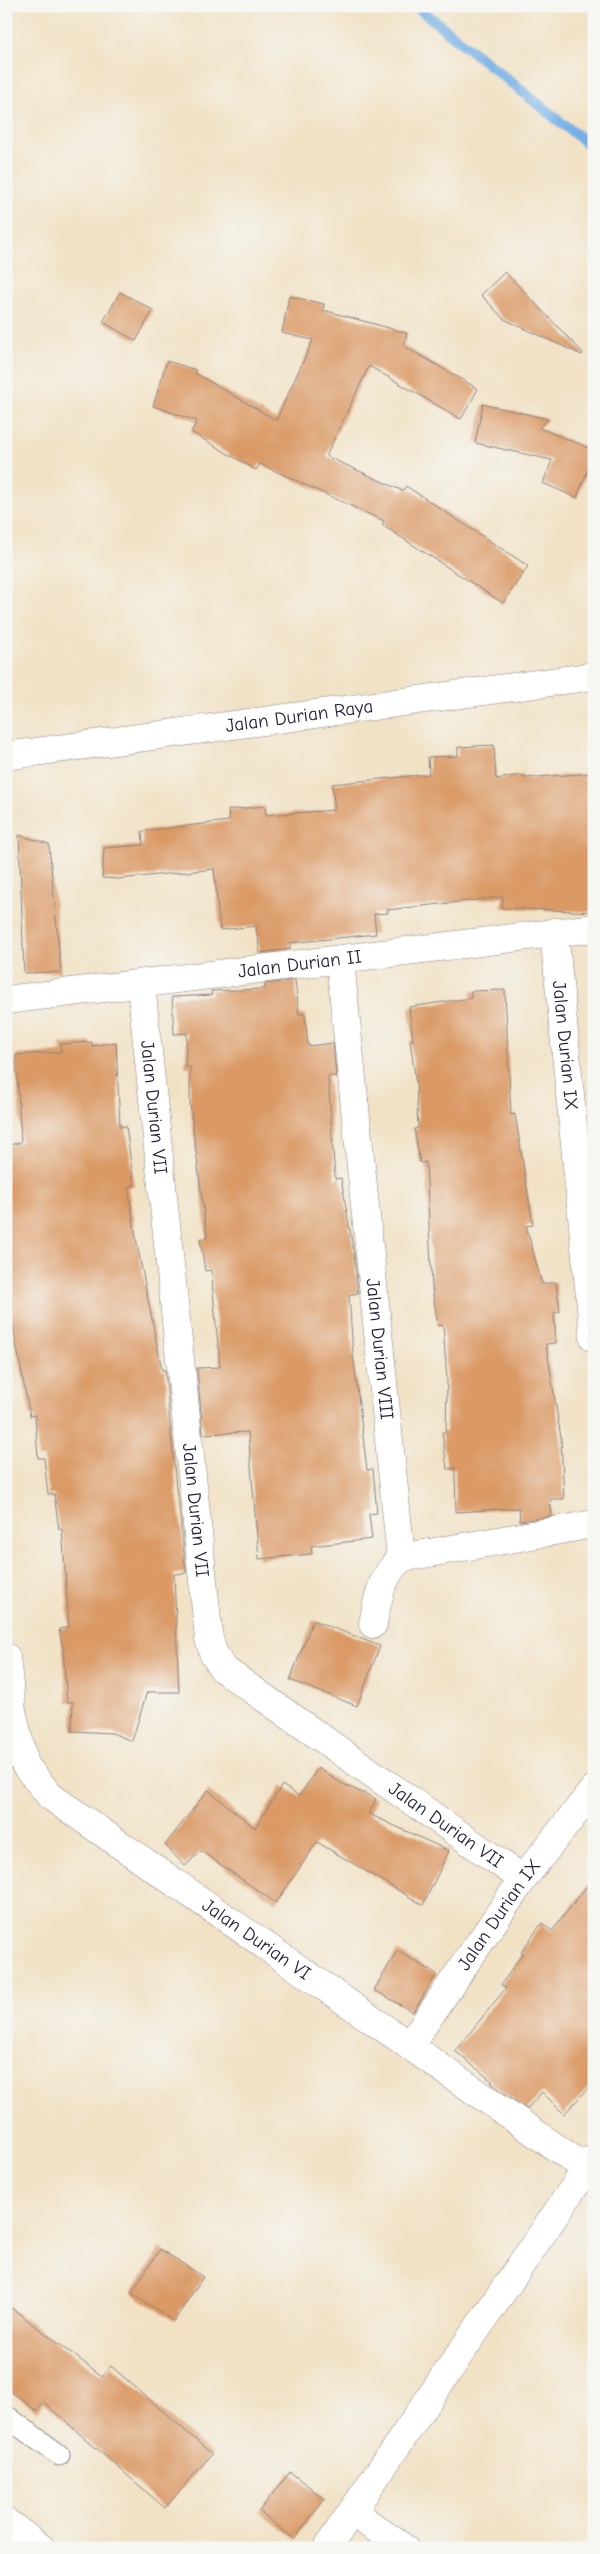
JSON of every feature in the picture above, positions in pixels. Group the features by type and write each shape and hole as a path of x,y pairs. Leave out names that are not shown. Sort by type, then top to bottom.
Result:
{"street":[{"name":"Jalan Durian Raya","path":"6,756 594,676"},
{"name":"Jalan Durian II","path":"6,1000 594,928"},
{"name":"Jalan Durian IX","path":"554,932 594,1338"},
{"name":"Jalan Durian VIII","path":"340,960 401,1558"},
{"name":"Jalan Durian VII","path":"141,984 209,1639 214,1655 223,1669 523,1879"},
{"path":"373,1624 379,1589 388,1570 401,1558 594,1524"},
{"name":"Jalan Durian VI","path":"6,1657 9,1711 25,1764 50,1796 409,2046 591,2167"},
{"name":"Jalan Durian IX","path":"409,2046 523,1879 594,1789"},
{"path":"327,2548 591,2167"},
{"path":"352,2512 404,2548"},
{"path":"6,2522 41,2548"}],"lane":[{"path":"6,2416 59,2455"}],"building":[{"path":"505,272 583,353 582,355 504,319 481,295"},
{"path":"120,292 153,310 136,341 103,322"},
{"path":"289,296 324,304 323,310 407,333 404,346 478,389 461,419 369,366 326,456 403,491 406,486 528,566 503,603 382,525 384,521 260,464 256,470 191,432 197,421 153,406 167,361 196,370 195,373 276,420 313,340 282,333"},
{"path":"483,404 548,419 539,428 594,450 594,470 588,469 577,498 543,483 552,460 475,443"},
{"path":"494,745 496,779 523,775 523,778 594,773 594,912 502,908 503,897 387,910 388,913 374,914 376,934 290,943 290,949 260,953 256,926 220,930 214,869 119,879 102,878 104,848 143,845 142,831 229,821 228,810 265,806 266,815 335,810 332,784 429,774 428,757 458,756 458,747"},
{"path":"19,835 49,844 61,972 24,973"},
{"path":"295,980 299,1014 305,1014 308,1046 333,1043 336,1076 328,1076 335,1179 341,1178 354,1254 358,1293 349,1295 353,1354 367,1470 373,1469 377,1513 369,1514 372,1539 311,1546 312,1554 259,1559 248,1432 203,1434 197,1368 220,1367 211,1270 205,1271 200,1239 207,1238 190,1104 190,1067 185,1067 187,1033 174,1034 172,997 212,995 211,991 265,989 265,984"},
{"path":"505,990 511,1115 515,1114 533,1225 526,1226 542,1284 556,1282 560,1312 554,1313 556,1343 546,1344 561,1438 564,1499 550,1499 552,1516 520,1521 519,1508 456,1512 455,1468 447,1469 442,1432 446,1432 447,1381 443,1325 438,1326 432,1287 426,1162 420,1163 414,1129 418,1128 416,1083 410,1040 413,1040 409,1007 471,998 471,991"},
{"path":"92,1042 92,1046 116,1042 120,1127 126,1126 134,1186 128,1187 137,1244 162,1370 165,1370 186,1573 174,1574 179,1692 147,1692 132,1741 112,1733 72,1731 73,1702 67,1702 63,1650 59,1629 69,1627 62,1529 59,1530 54,1494 48,1494 44,1458 38,1458 35,1415 30,1416 12,1322 6,1324 6,1146 21,1142 16,1055 61,1052 60,1044"},
{"path":"313,1620 380,1646 357,1706 290,1680"},
{"path":"318,1768 341,1783 376,1799 369,1814 449,1851 423,1905 317,1842 276,1903 201,1851 185,1866 165,1845 208,1790 255,1828 282,1785 299,1796"},
{"path":"594,1877 594,2082 564,2114 542,2092 527,2109 491,2083 493,2082 455,2051 506,1988 501,1985 523,1953 521,1952 542,1923 552,1931"},
{"path":"397,1951 437,1974 413,2012 374,1990"},
{"path":"160,2249 203,2277 174,2321 131,2293"},
{"path":"6,2304 102,2376 111,2366 212,2454 165,2508 43,2402 37,2411 6,2388"},
{"path":"290,2472 325,2499 294,2539 259,2511"}],"waterway":[{"path":"416,6 594,149"}]}
